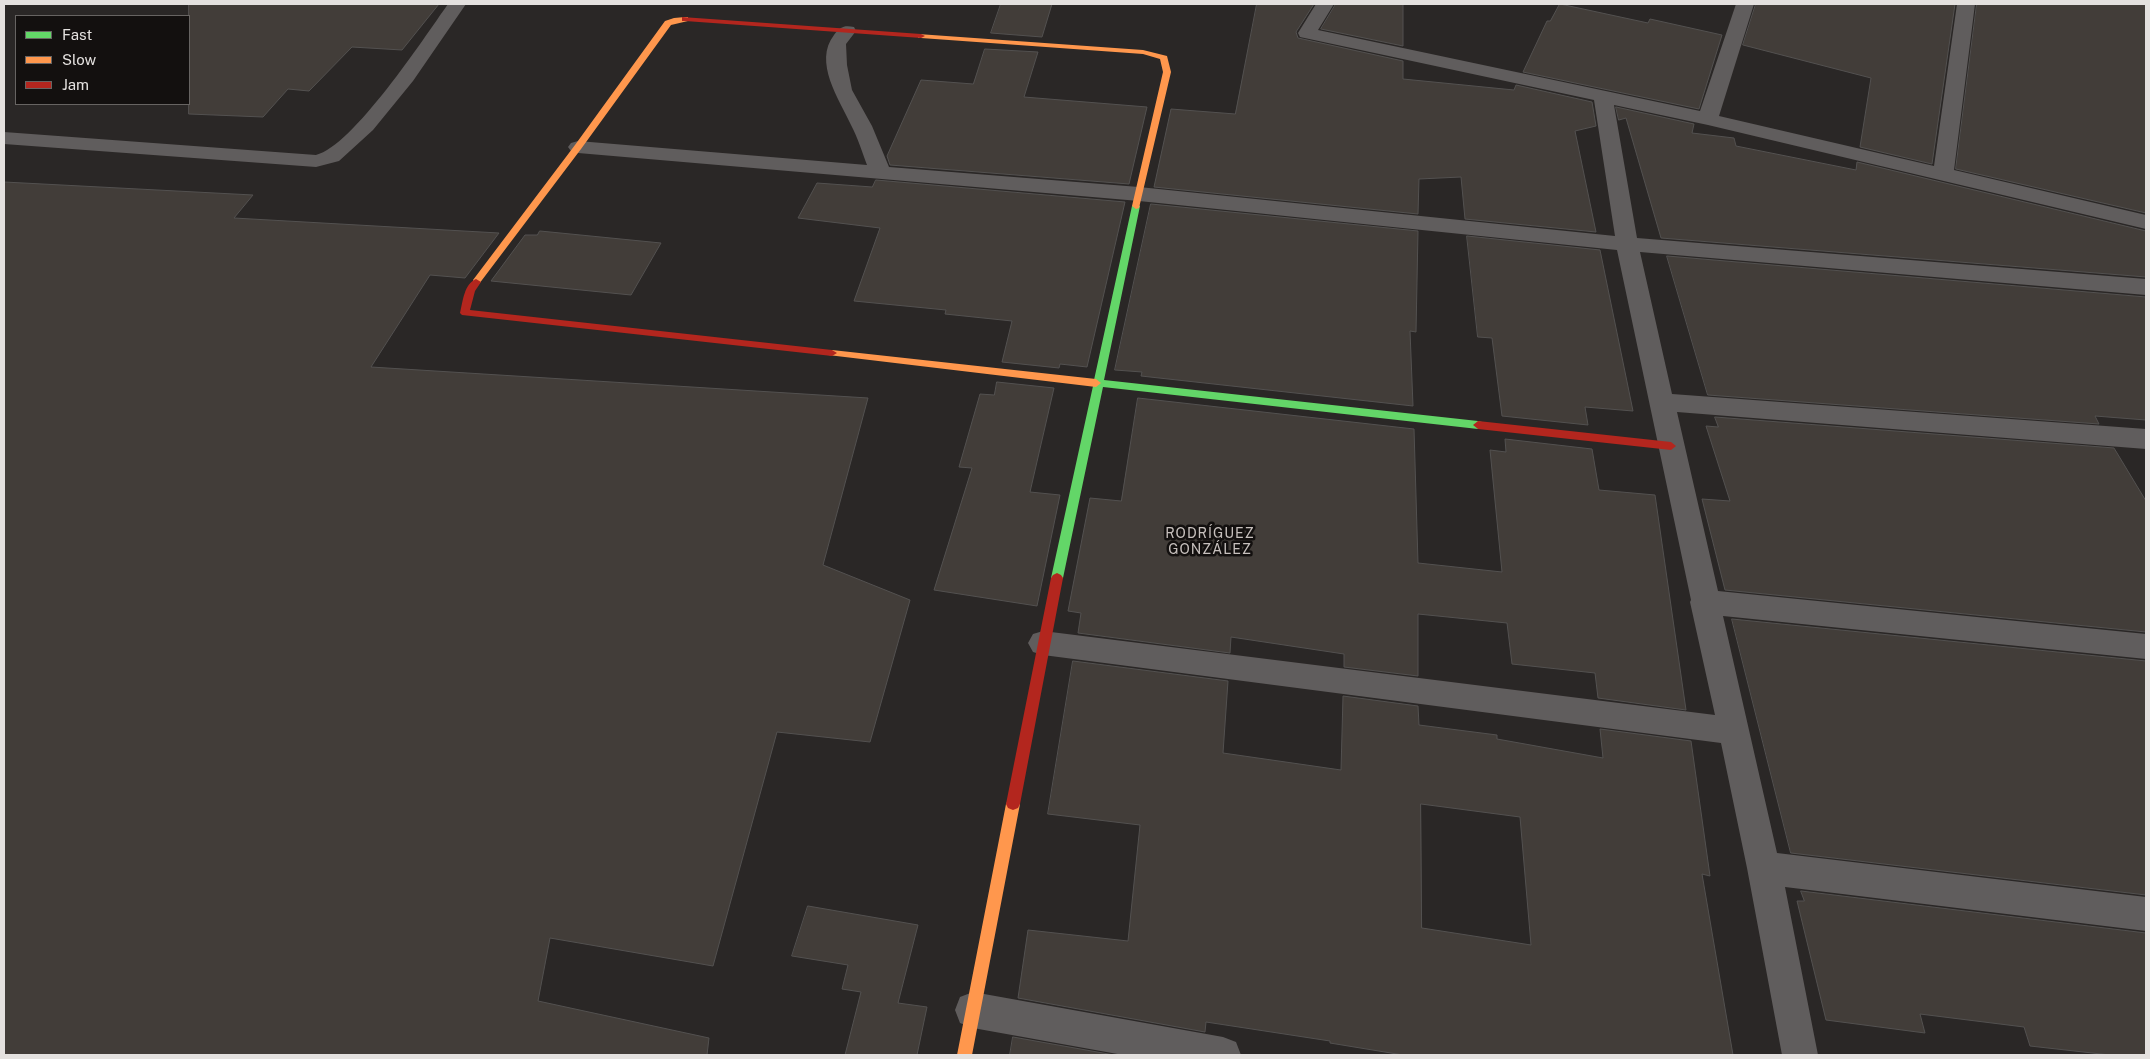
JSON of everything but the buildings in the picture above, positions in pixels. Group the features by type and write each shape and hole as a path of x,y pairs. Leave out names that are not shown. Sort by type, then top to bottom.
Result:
{"street":[{"path":"1325,4 1307,33 1708,119 2146,222"},
{"path":"1708,119 1745,4"},
{"path":"1943,174 1966,4"},
{"path":"964,1055 1043,643 1097,383 1138,194 1167,72 1164,58 1143,52 682,19 668,23 578,147 470,290 465,313 1097,383 1671,446"},
{"path":"847,31 836,44 837,65 842,90 862,126 880,171"},
{"path":"1603,96 1626,244 1732,731 1764,868 1800,1055"},
{"path":"578,147 1138,194 1626,244 2146,287"},
{"path":"1661,402 2146,439"},
{"path":"1704,602 2146,646"},
{"path":"1043,643 1732,731"},
{"path":"1764,868 2146,914"},
{"path":"973,1010 1223,1055"}],"lane":[{"path":"4,138 316,161 324,160 332,157 366,126 406,77 458,4"}],"traffic: fast":[{"path":"1057,578 1136,206"},
{"path":"1096,383 1478,425"}],"traffic: slow":[{"path":"476,282 578,147 668,23 674,20 685,19"},
{"path":"921,36 1143,52 1164,58 1167,72 1136,206"},
{"path":"832,353 1096,383"},
{"path":"964,1055 1013,804"}],"traffic: jam":[{"path":"685,19 921,36"},
{"path":"476,282 470,290 465,313 832,353"},
{"path":"1478,425 1671,446"},
{"path":"1013,804 1057,578"}],"district":[{"name":"RODRÍGUEZ GONZÁLEZ","path":"1210,542"}]}
